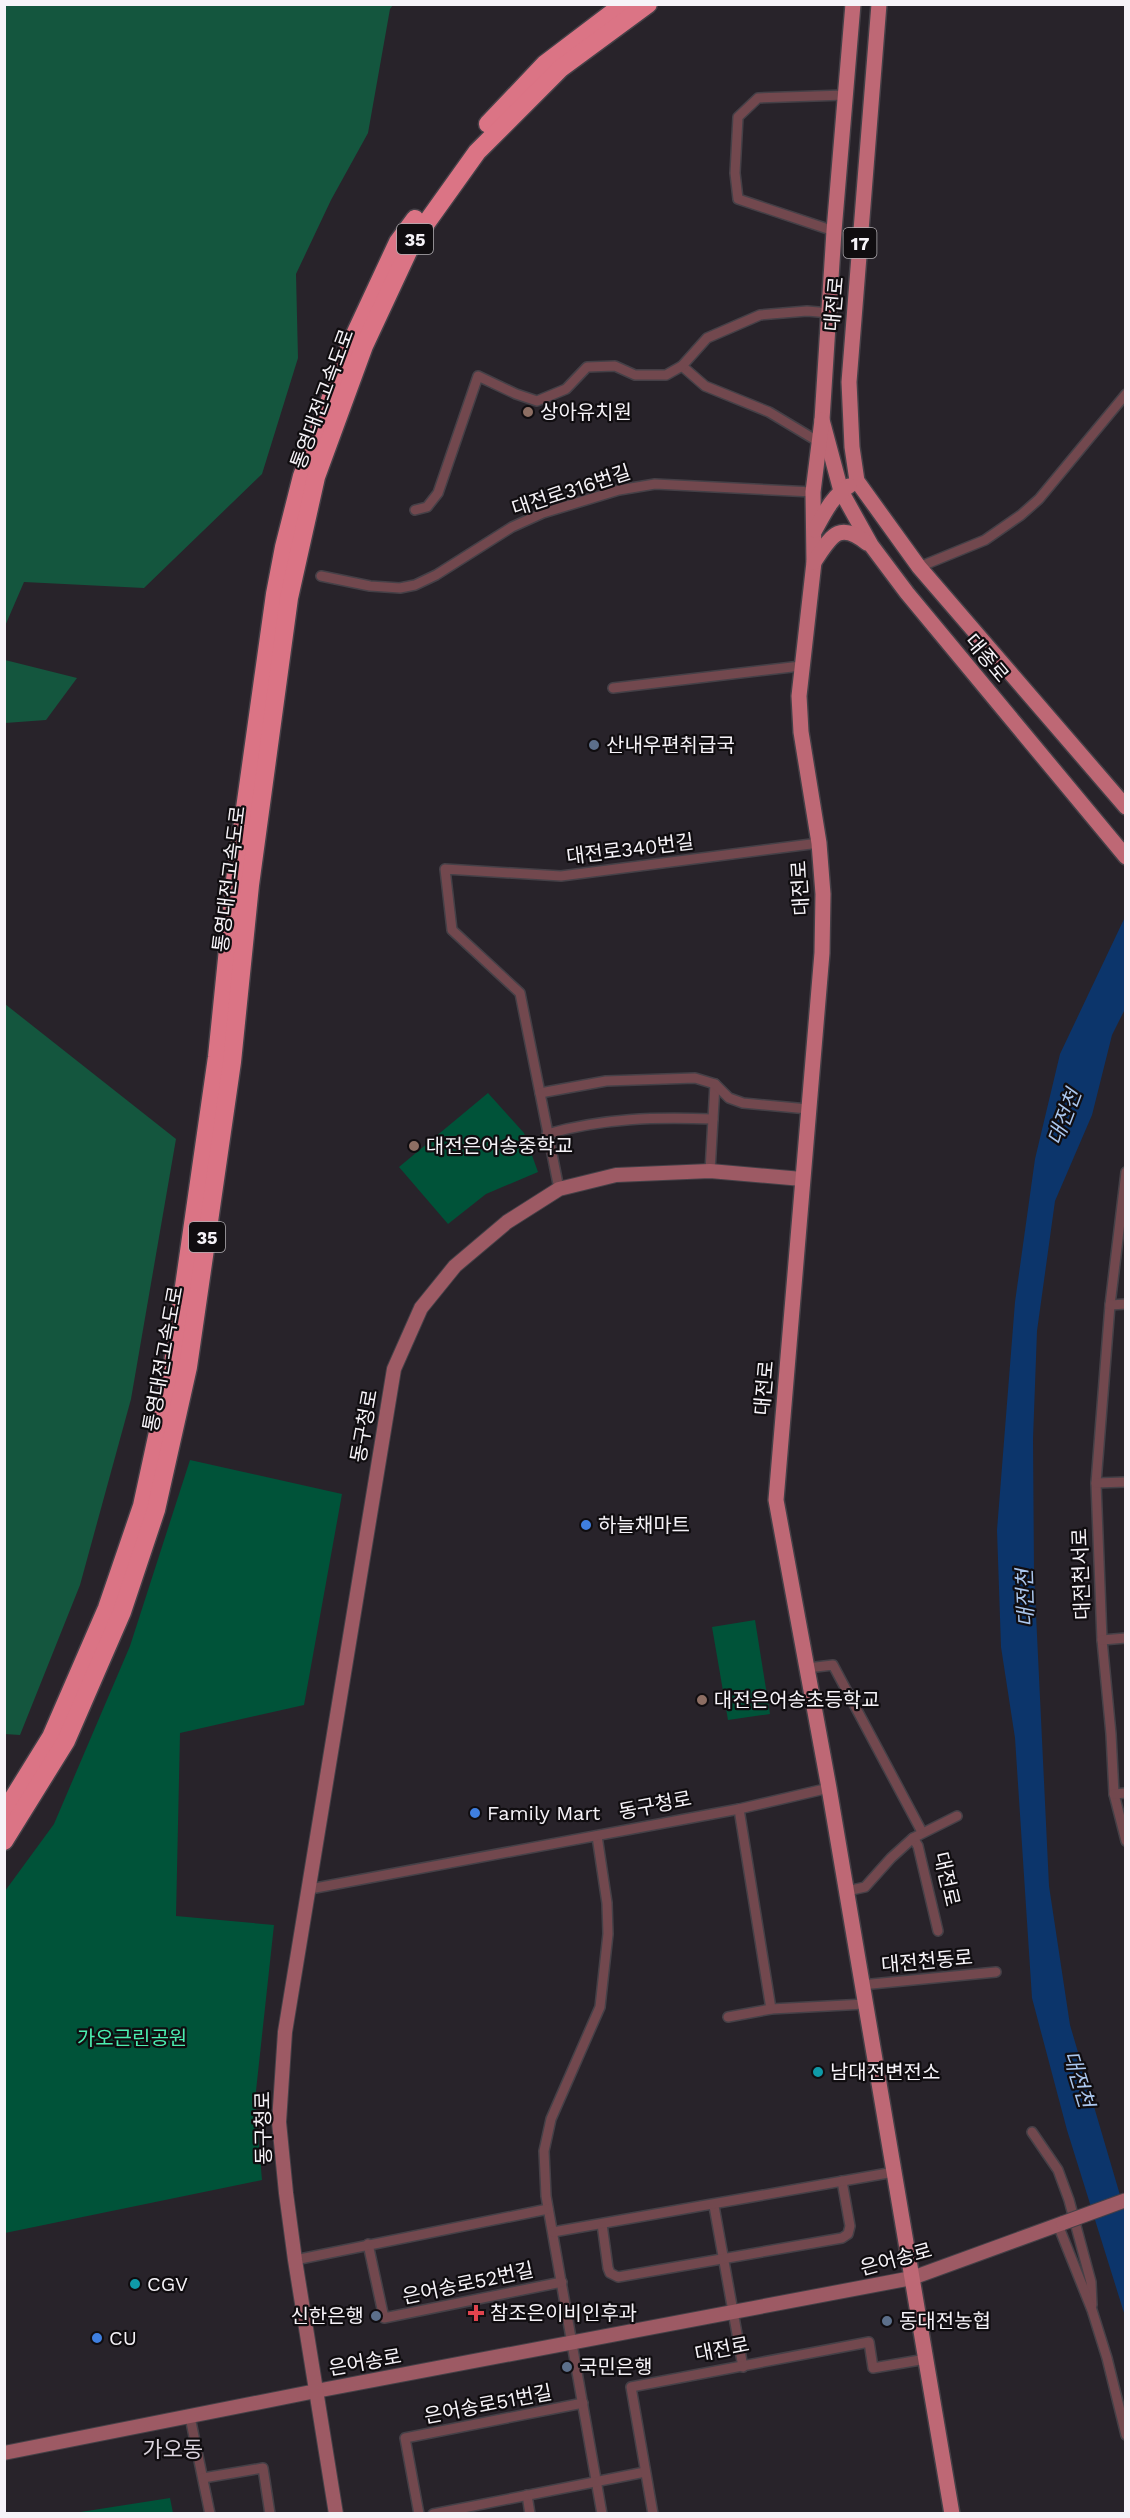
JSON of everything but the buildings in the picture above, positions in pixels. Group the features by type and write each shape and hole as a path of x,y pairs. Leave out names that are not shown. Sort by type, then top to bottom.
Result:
{"highway":[{"name":"통영대전고속도로","path":"4,1813 51,1737 107,1608 142,1506 177,1339 217,1057 235,880 302,476 350,345 398,242 463,151 545,64 624,4"},
{"name":"통영대전고속도로","path":"291,549 364,346 412,243 477,152 561,68 648,4"},
{"name":"통영대전고속도로","path":"4,1841 66,1741 122,1612 156,1510 191,1344 232,1062 282,596"}],"main road":[{"name":"대전로","path":"853,4 834,231 822,420 813,492 814,562 801,666 801,732 819,843 823,894 822,953 807,1109 776,1500 829,1788 952,2514"},
{"name":"대전로","path":"857,482 852,447 849,382 879,4"},
{"name":"대전로","path":"822,420 841,491"},
{"path":"813,533 826,510 841,491 857,482"},
{"name":"대종로","path":"857,482 919,567 1125,807"},
{"name":"대종로","path":"841,491 871,545 907,593 1125,857"},
{"path":"814,562 830,538 841,531 854,532 871,545"},
{"name":"동구청로","path":"336,2514 295,2260 279,2122 285,2032 394,1369 421,1308 455,1266 507,1222 559,1189 616,1176 710,1171 802,1179"},
{"name":"은어송로","path":"4,2453 316,2391 574,2344 912,2278 1125,2200"}],"street":[{"path":"834,231 738,199 735,173 738,117 758,98 845,95"},
{"path":"415,510 427,507 438,493 478,376 537,401 566,389 587,367 615,366 635,375 666,375 682,366 706,338 760,315 807,311 830,313"},
{"path":"682,366 705,386 769,411 819,442"},
{"path":"919,567 985,540 1022,515 1039,499 1125,394"},
{"name":"대전로316번길","path":"321,576 370,586 400,588 415,585 436,575 512,527 575,503 619,490 655,484 813,492"},
{"path":"613,688 801,666"},
{"name":"대전로340번길","path":"540,1093 520,993 452,930 445,868 561,876 819,843"},
{"path":"559,1189 540,1093 606,1081 695,1078 715,1084 729,1098 743,1103 807,1109"},
{"path":"710,1171 715,1084"},
{"path":"547,1134 603,1121 625,1119 713,1119"},
{"name":"대전천서로","path":"1125,1172 1110,1305 1096,1483 1102,1640 1114,1794 1125,1841"},
{"path":"1110,1305 1125,1304"},
{"path":"1096,1483 1125,1482"},
{"path":"1102,1640 1125,1638"},
{"name":"대전로","path":"807,1668 833,1665 922,1832"},
{"name":"동구청로","path":"310,1889 739,1809 829,1788"},
{"path":"1114,1794 1125,1793"},
{"path":"739,1809 771,2009"},
{"name":"대전로","path":"847,1892 865,1887 913,1838 957,1816"},
{"name":"은어송로52번길","path":"574,2344 548,2209 545,2140 564,2086 600,2007 608,1934 607,1903 597,1836"},
{"name":"대전로","path":"913,1838 918,1846 938,1931"},
{"name":"대전천동로","path":"861,1985 996,1972"},
{"path":"728,2017 771,2009 865,2004"},
{"path":"1032,2132 1058,2170 1069,2200 1091,2282 1092,2310"},
{"path":"553,2232 714,2206 894,2172"},
{"name":"은어송로","path":"602,2224 608,2268 610,2273 618,2277 842,2238 848,2234 850,2226 842,2181"},
{"path":"714,2206 743,2367"},
{"path":"295,2260 548,2209"},
{"path":"1061,2224 1107,2358 1125,2435"},
{"name":"은어송로52번길","path":"368,2244 384,2318 562,2282"},
{"name":"대전로","path":"653,2514 631,2387 869,2342 873,2368 926,2360"},
{"name":"은어송로51번길","path":"574,2344 602,2514"},
{"name":"은어송로51번길","path":"419,2514 405,2438 583,2403"},
{"path":"190,2417 210,2514"},
{"path":"203,2478 263,2468 270,2514"},
{"path":"433,2514 470,2510 527,2495 645,2472"},
{"path":"527,2495 530,2514"}],"green space":[{"path":"5,4 393,5 390,9 368,133 331,200 296,274 298,358 262,474 144,588 24,582 5,626"},
{"path":"4,660 77,678 46,720 5,723"},
{"path":"5,1004 176,1139 131,1399 80,1585 20,1735 4,1734"},
{"path":"488,1093 524,1133 538,1172 486,1194 448,1224 399,1167"},
{"name":"가오근린공원","path":"190,1460 342,1494 304,1705 180,1733 176,1916 274,1925 255,2100 262,2180 5,2233 5,1891 54,1824 130,1646"},
{"path":"755,1620 770,1714 728,1720 712,1627"},
{"path":"170,2498 173,2513 74,2513"}],"water":[{"name":"대전천","path":"1125,917 1125,1009 1112,1035 1092,1115 1055,1201 1037,1331 1033,1439 1034,1572 1049,1886 1070,2025 1125,2212 1125,2316 1067,2130 1032,1998 1015,1738 1001,1647 997,1530 1015,1302 1035,1159 1060,1054"}],"place":[{"name":"상아유치원","path":"528,412"},
{"name":"산내우편취급국","path":"594,745"},
{"name":"대전은어송중학교","path":"414,1146"},
{"name":"하늘채마트","path":"586,1525"},
{"name":"대전은어송초등학교","path":"702,1700"},
{"name":"Family Mart","path":"475,1813"},
{"name":"남대전변전소","path":"818,2072"},
{"name":"CGV","path":"135,2284"},
{"name":"참조은이비인후과","path":"476,2313"},
{"name":"신한은행","path":"376,2316"},
{"name":"동대전농협","path":"887,2321"},
{"name":"CU","path":"97,2338"},
{"name":"국민은행","path":"567,2367"}],"district":[{"name":"가오동","path":"173,2449"}]}
